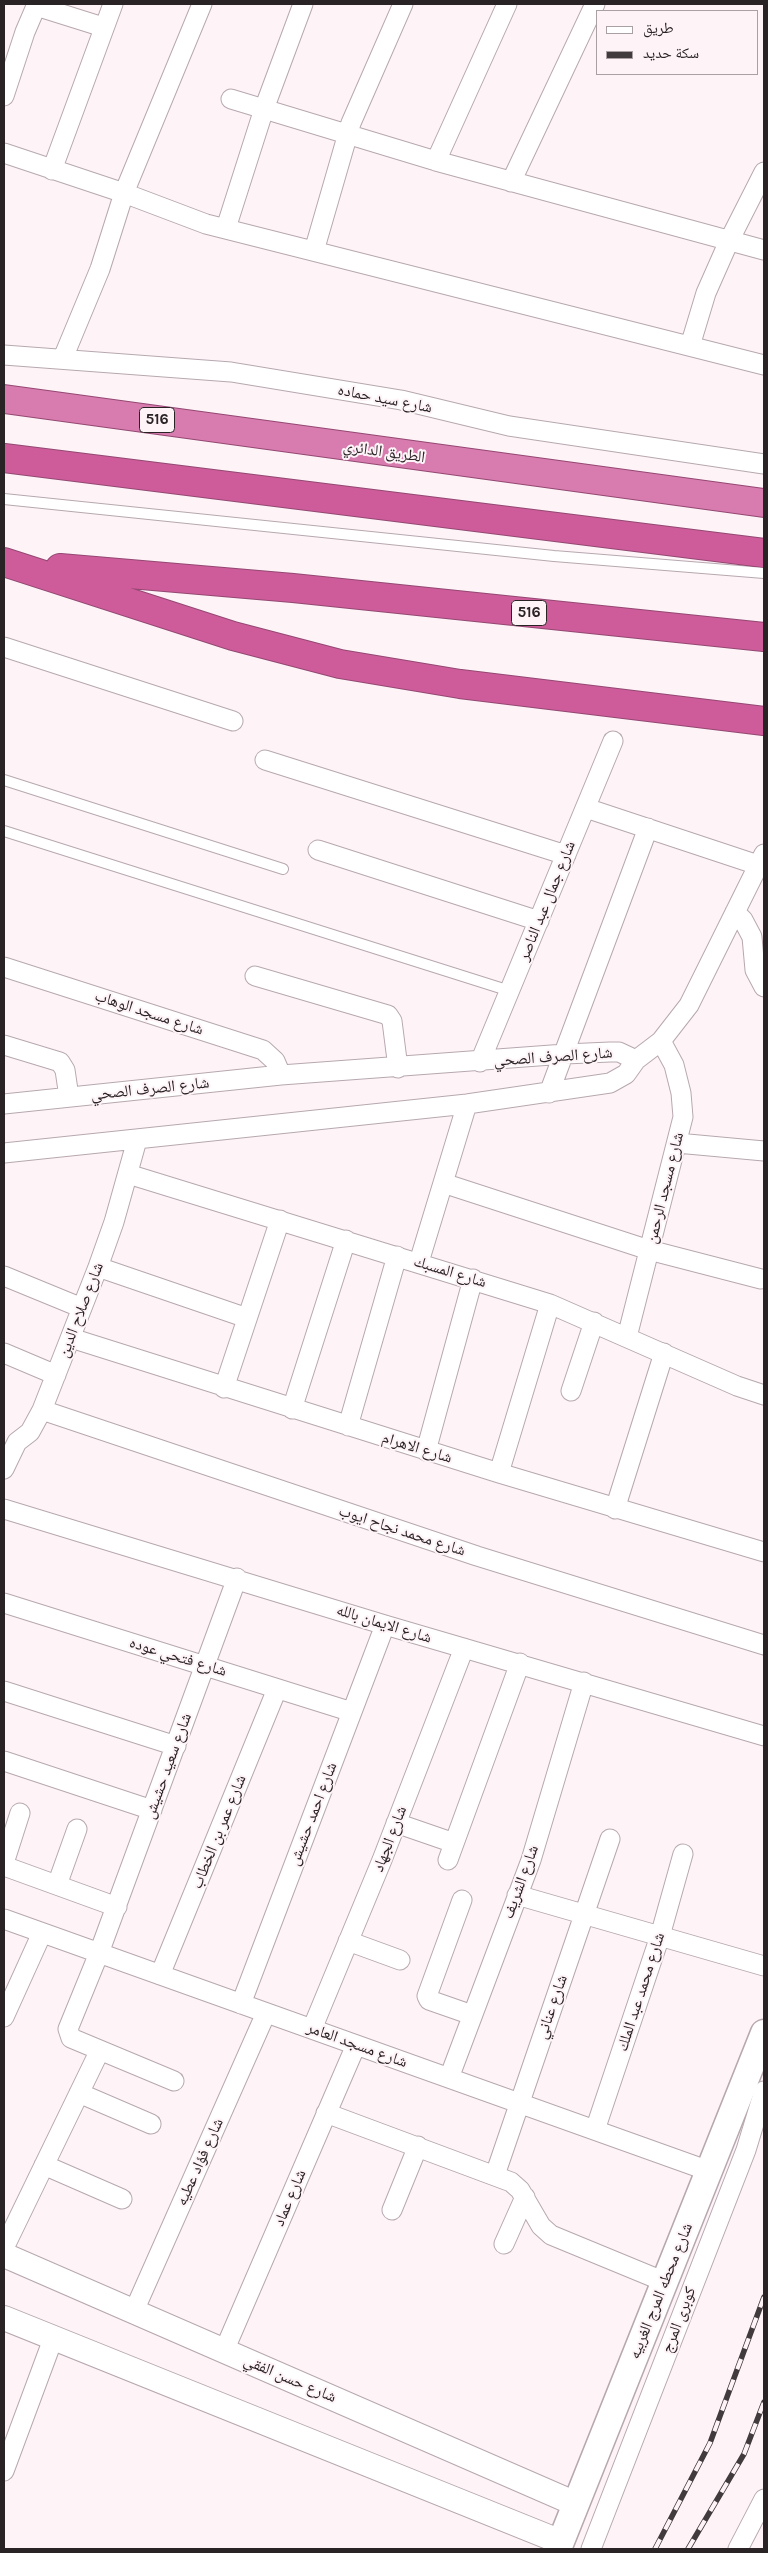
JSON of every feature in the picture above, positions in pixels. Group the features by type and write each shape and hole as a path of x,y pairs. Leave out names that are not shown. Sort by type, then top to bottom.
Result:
{"highway":[{"name":"الطريق الدائري","path":"4,399 764,502"},
{"path":"4,458 764,553"},
{"path":"4,562 234,636 340,664 460,684 764,721"},
{"name":"516","path":"4,562 293,588 764,637"}],"main road":[{"name":"شارع محطه المرج الغربيه","path":"560,2546 764,2033"}],"street":[{"path":"52,170 113,4"},
{"path":"63,358 100,269 124,193 202,4"},
{"path":"226,228 264,109 303,4"},
{"path":"314,251 347,135 403,4"},
{"path":"436,161 507,4"},
{"path":"511,182 596,4"},
{"path":"4,96 36,5 103,27"},
{"path":"231,99 436,161 764,250"},
{"path":"4,152 52,170 124,193 189,218 764,365"},
{"path":"690,346 706,293 729,241 764,172"},
{"name":"شارع سيد حماده","path":"4,355 193,368 268,378 401,400 509,426 764,464"},
{"path":"4,646 232,721"},
{"name":"شارع جمال عبد الناصر","path":"480,1062 613,741"},
{"path":"265,760 566,856"},
{"path":"586,808 762,862 689,1005 660,1041 636,1060"},
{"path":"550,1093 648,828"},
{"path":"318,850 539,921"},
{"path":"735,912 752,937 755,970 764,986"},
{"name":"شارع مسجد الوهاب","path":"4,967 263,1050 275,1061 281,1075"},
{"path":"255,976 388,1015 392,1021 398,1068"},
{"name":"شارع مسجد الرحمن","path":"628,1337 683,1117 681,1093 674,1065 660,1041"},
{"path":"4,1046 60,1062 65,1070 69,1097"},
{"name":"شارع الصرف الصحي","path":"4,1104 281,1075 480,1062 565,1054 620,1052 636,1060 626,1074 610,1083 550,1093 467,1104 4,1153"},
{"path":"419,1262 467,1104"},
{"name":"شارع صلاح الدين","path":"4,1469 12,1434 30,1432 42,1410 98,1267 137,1140"},
{"path":"676,1143 764,1151"},
{"name":"شارع المسبك","path":"128,1174 419,1262 550,1304 737,1386 764,1395"},
{"path":"443,1183 649,1250 761,1280"},
{"path":"224,1388 280,1220"},
{"path":"292,1409 346,1240"},
{"path":"348,1426 397,1256"},
{"path":"98,1267 247,1318"},
{"path":"4,1276 82,1308"},
{"path":"426,1451 473,1279"},
{"path":"499,1473 550,1304"},
{"path":"571,1391 594,1322"},
{"name":"شارع الاهرام","path":"71,1338 426,1451 764,1552"},
{"path":"4,1353 56,1375"},
{"path":"615,1509 664,1353"},
{"name":"شارع محمد نجاح ايوب","path":"42,1410 477,1556 764,1645"},
{"name":"شارع الايمان بالله","path":"4,1509 237,1578 385,1625 764,1736"},
{"name":"شارع سعيد حشيش","path":"100,2050 71,2038 68,2034 68,2029 117,1907 237,1578"},
{"name":"شارع فتحي عوده","path":"4,1603 352,1712"},
{"name":"شارع احمد حشيش","path":"241,2004 385,1625"},
{"name":"شارع الجهاد","path":"312,2029 464,1648"},
{"path":"396,1822 451,1852 520,1663"},
{"name":"شارع الشريف","path":"449,2078 531,1860 584,1682"},
{"name":"شارع عمر بن الخطاب","path":"160,1975 277,1689"},
{"path":"4,1691 176,1746"},
{"path":"4,1761 152,1810"},
{"path":"20,1814 4,1865 117,1907"},
{"path":"57,1885 77,1829"},
{"name":"شارع عناني","path":"495,2174 610,1840"},
{"name":"شارع محمد عبد الملك","path":"595,2130 660,1936 684,1854"},
{"path":"517,1895 764,1966"},
{"path":"462,1900 427,1996 429,2000 472,2015"},
{"name":"شارع مسجد العامر","path":"4,1919 709,2171"},
{"path":"4,2017 42,1933"},
{"path":"348,1941 400,1960"},
{"name":"شارع فؤاد عطيه","path":"134,2311 266,2013"},
{"name":"شارع عماد","path":"224,2351 356,2045"},
{"path":"4,2248 100,2050 174,2080"},
{"name":"كوبرى المرج","path":"591,2549 746,2150 764,2091"},
{"path":"79,2094 151,2124"},
{"path":"326,2113 495,2174 511,2182 525,2197 541,2226 551,2235 665,2282"},
{"path":"392,2210 418,2146"},
{"path":"44,2165 122,2199"},
{"path":"504,2244 525,2197"},
{"name":"شارع حسن الفقي","path":"4,2254 576,2504"},
{"path":"4,2318 560,2546"},
{"path":"4,2471 53,2339"},
{"path":"738,2549 764,2499"},
{"path":"599,2530 608,2549"}],"lane":[{"path":"4,499 554,556 764,573"},
{"path":"4,780 283,869"},
{"path":"4,830 510,991"}],"railway":[{"path":"655,2549 710,2443 764,2297"},
{"path":"688,2549 744,2454 764,2402"}]}
